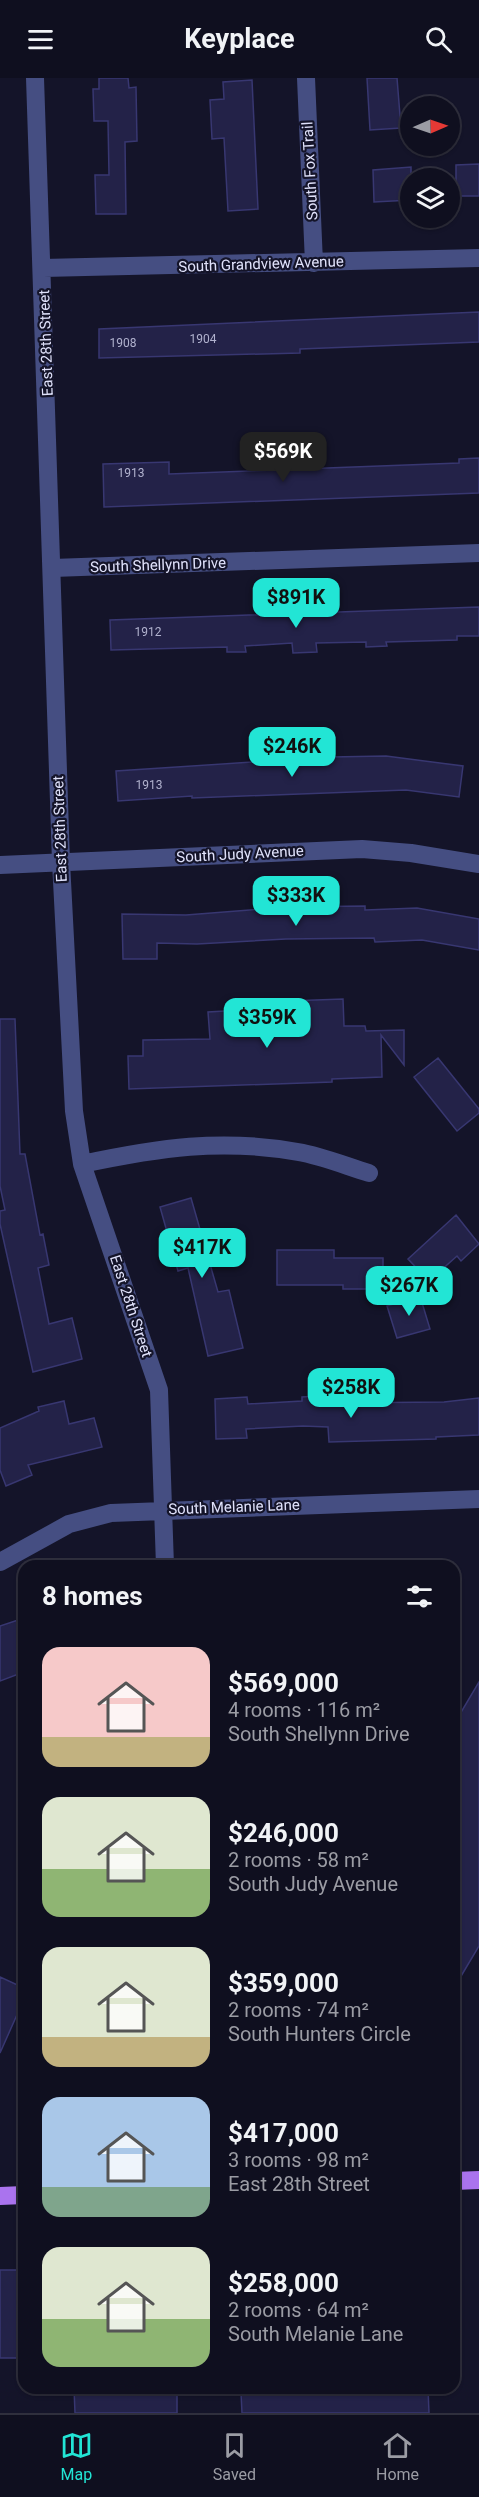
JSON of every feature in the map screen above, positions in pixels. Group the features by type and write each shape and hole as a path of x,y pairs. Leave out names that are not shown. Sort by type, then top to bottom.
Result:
{"main road":[{"path":"460,2181 479,2180"},
{"path":"0,2196 18,2195"}],"street":[{"name":"East 28th Street","path":"35,78 61,862 74,1112 82,1164 159,1390 165,1560"},
{"name":"South Fox Trail","path":"306,78 314,263"},
{"name":"South Grandview Avenue","path":"43,268 479,258"},
{"name":"South Shellynn Drive","path":"52,568 479,553"},
{"name":"South Judy Avenue","path":"0,866 362,849 411,853 479,864"},
{"path":"82,1164 157,1148 238,1144 300,1152 369,1173"},
{"name":"South Melanie Lane","path":"0,1562 69,1524 111,1513 163,1509 479,1499"}],"building":[{"path":"99,78 128,78 129,88 136,87 137,141 125,142 126,214 96,214 95,175 109,175 108,121 94,121 93,89 99,89"},
{"path":"367,78 397,78 400,128 370,130"},
{"path":"252,80 258,209 228,211 224,138 212,139 210,100 224,99 223,82"},
{"path":"479,164 479,196 460,196 460,168 456,168 456,165"},
{"path":"411,167 400,168 400,201 374,202 373,170"},
{"path":"479,312 479,342 300,349 300,353 99,358 99,329"},
{"path":"479,458 479,493 104,507 103,464 169,462 169,474 459,463 459,459"},
{"path":"479,607 479,636 457,636 457,640 386,642 387,646 366,647 366,642 316,643 317,652 293,653 292,643 245,646 246,652 227,652 227,647 111,650 110,620"},
{"path":"386,756 463,766 459,797 406,790 192,798 192,796 118,801 116,771 330,757"},
{"path":"365,906 365,910 417,908 479,919 479,950 422,940 375,942 374,938 286,939 197,944 157,943 157,959 123,959 122,914 186,915 286,907"},
{"path":"343,999 344,1026 365,1026 366,1031 404,1030 404,1065 381,1035 382,1077 332,1079 332,1082 129,1089 128,1056 143,1056 143,1040 210,1039 208,1012 260,1009 260,1002"},
{"path":"0,1019 15,1019 20,1154 25,1154 40,1235 43,1234 49,1265 38,1268 49,1324 72,1318 82,1359 33,1372 0,1224 0,1211 5,1210 0,1186"},
{"path":"438,1058 479,1109 479,1113 457,1131 414,1077"},
{"path":"191,1198 218,1292 229,1290 243,1348 208,1356 188,1268 178,1271 160,1207"},
{"path":"456,1215 479,1244 461,1261 457,1256 429,1281 408,1259"},
{"path":"277,1250 334,1250 334,1258 383,1258 383,1289 343,1289 343,1285 277,1285"},
{"path":"420,1296 430,1329 397,1338 387,1306"},
{"path":"332,1395 332,1403 444,1402 479,1398 479,1435 436,1437 436,1439 329,1442 328,1427 303,1426 246,1429 247,1438 216,1439 215,1399 247,1397 248,1404 302,1401 302,1397"},
{"path":"64,1401 69,1424 94,1418 102,1447 28,1465 32,1475 6,1486 0,1470 0,1428 39,1411 38,1407"},
{"path":"18,1620 18,1674 0,1681 0,1626"},
{"path":"479,1682 479,1946 460,1978 460,1714"},
{"path":"0,1977 18,1985 18,2012 0,2053"},
{"path":"0,2270 18,2270 18,2358 0,2358"},
{"path":"74,2394 177,2394 177,2413 75,2413"},
{"path":"241,2394 428,2394 429,2413 242,2413"}]}
